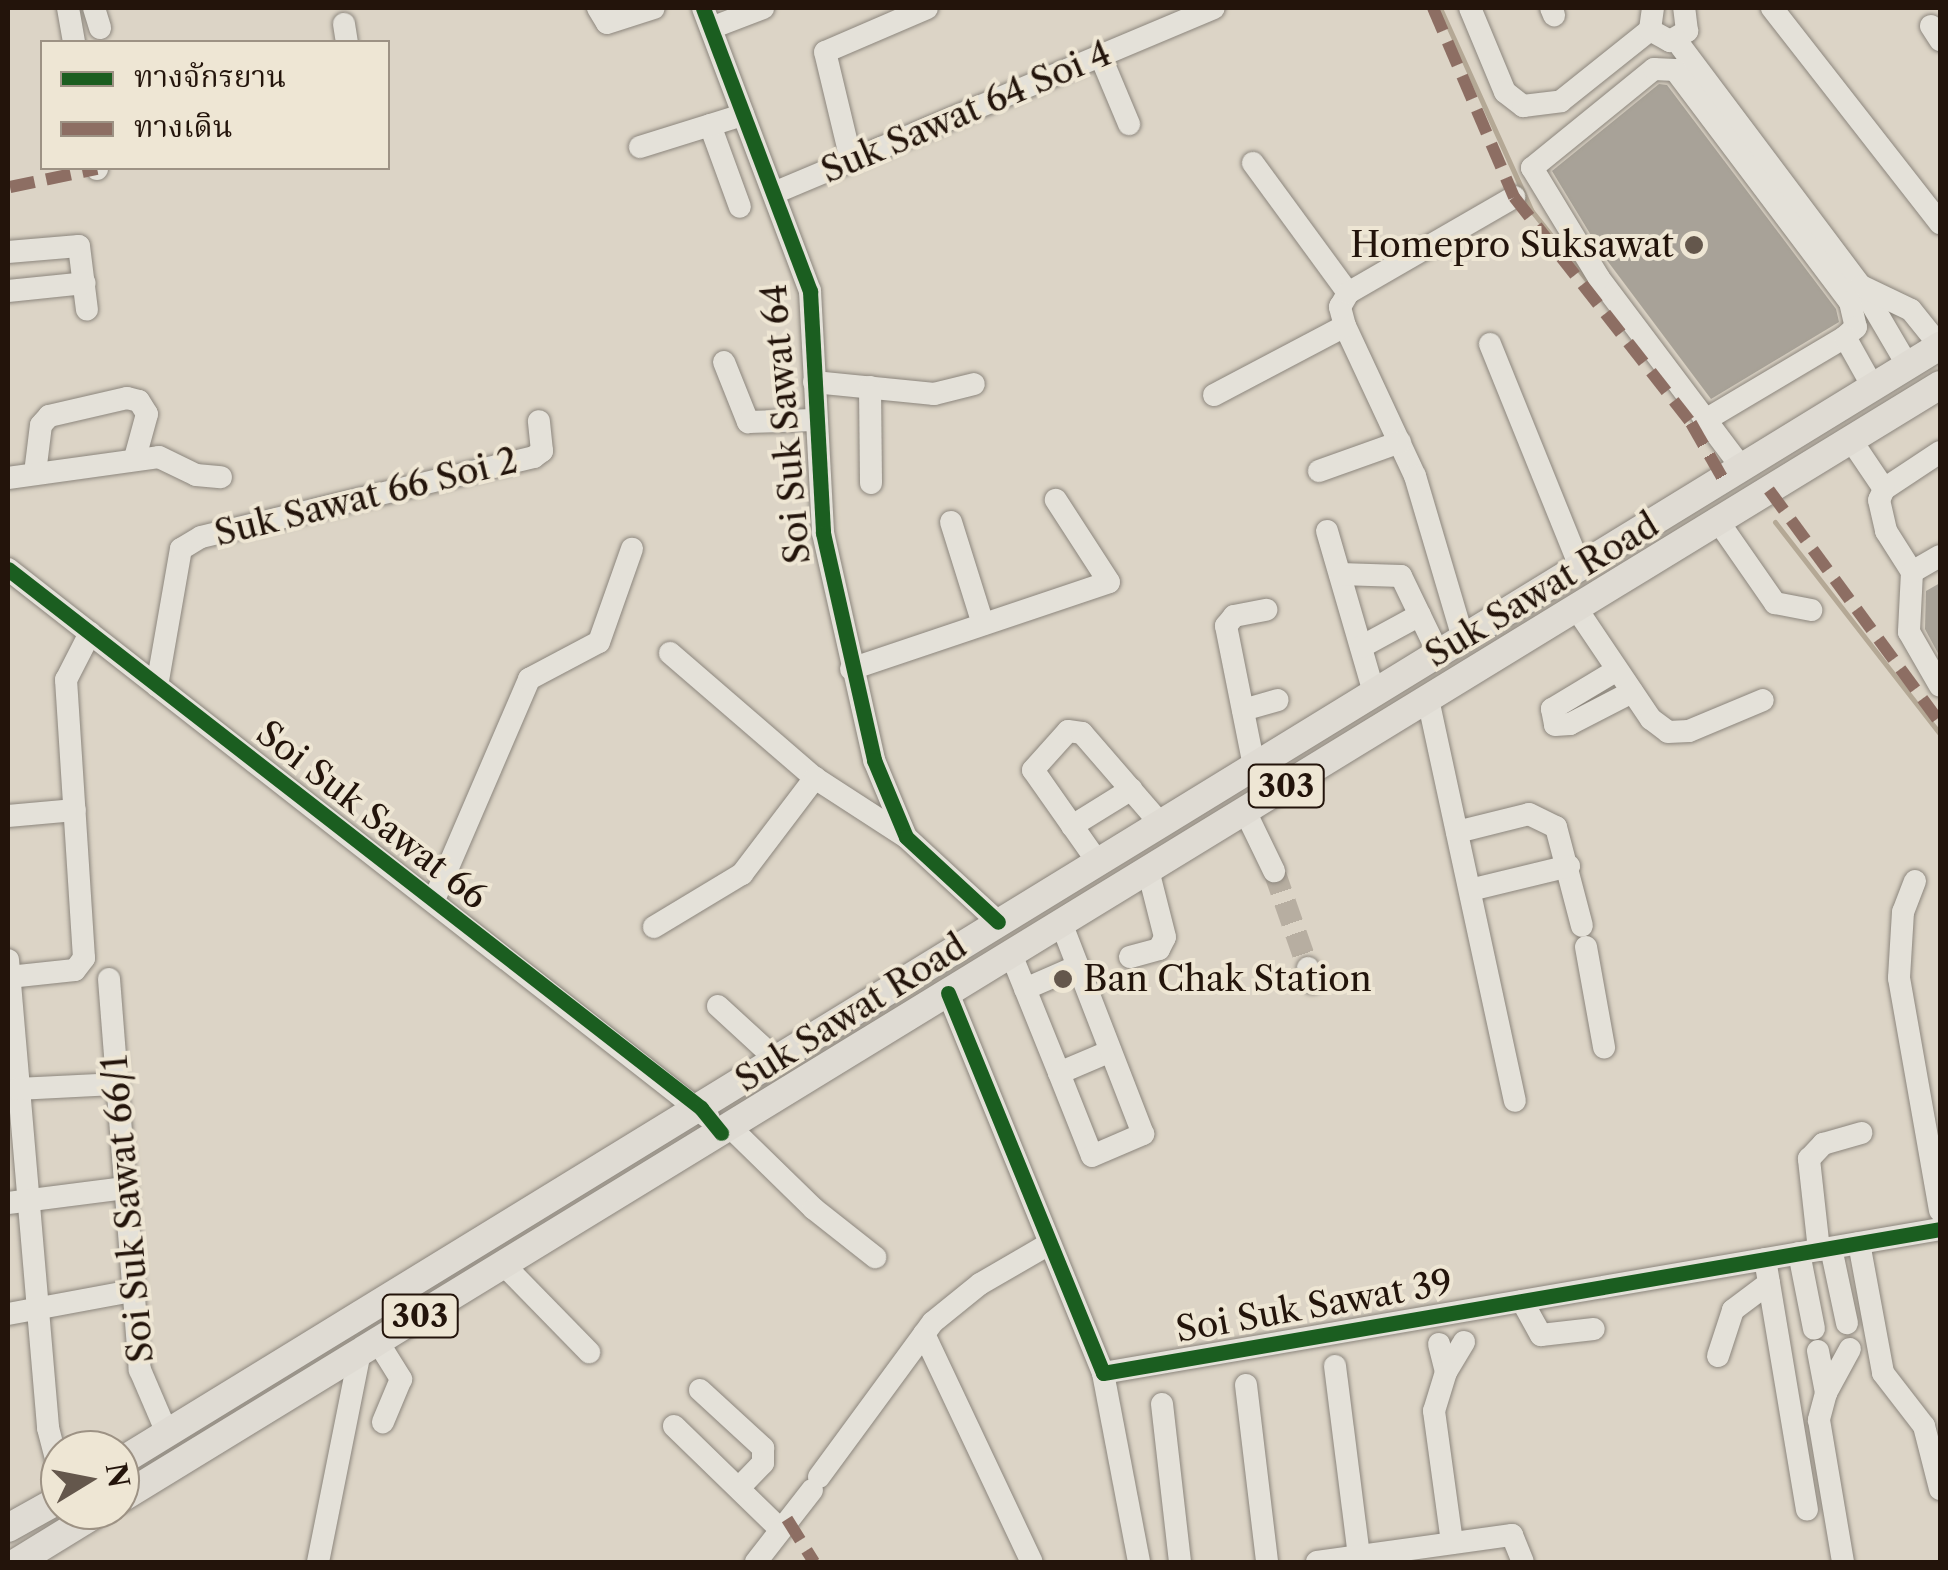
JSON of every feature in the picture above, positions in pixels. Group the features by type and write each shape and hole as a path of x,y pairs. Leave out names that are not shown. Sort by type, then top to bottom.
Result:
{"main road":[{"name":"Suk Sawat Road","path":"140,1450 1940,346"},
{"name":"Suk Sawat Road","path":"140,1487 1939,388"},
{"path":"8,1528 40,1510"},
{"path":"17,1562 69,1530"}],"street":[{"path":"68,8 74,40"},
{"path":"598,8 607,23 654,8"},
{"path":"707,18 763,8"},
{"path":"850,160 825,52 927,8"},
{"name":"Suk Sawat 64 Soi 4","path":"774,193 1214,8"},
{"path":"1470,8 1505,92 1523,106 1561,101 1652,19 1676,40 1861,286 1908,366"},
{"path":"1676,40 1689,23 1684,8"},
{"path":"1772,8 1940,223"},
{"name":"Soi Suk Sawat 64","path":"707,18 810,291 822,534 874,760 906,837 998,922"},
{"path":"1100,56 1129,124"},
{"path":"1707,419 1856,327 1850,302 1675,70 1654,69 1532,168 1599,278 1742,468"},
{"path":"640,147 743,115"},
{"path":"710,125 740,207"},
{"path":"1253,163 1348,292"},
{"path":"1464,638 1432,523 1400,442 1345,326 1340,306 1348,292 1514,198"},
{"path":"85,283 10,291 8,250 79,246 85,283 88,310"},
{"path":"1861,286 1911,310 1940,346"},
{"path":"1214,395 1345,326"},
{"path":"1845,337 1873,387"},
{"path":"1490,344 1580,566"},
{"path":"724,362 748,422 816,420"},
{"path":"814,382 934,394 974,384"},
{"path":"870,387 871,483"},
{"path":"35,473 41,424 49,416 127,398 139,400 146,414 135,458"},
{"name":"Suk Sawat 66 Soi 2","path":"157,686 181,549 200,537 534,457 542,451 539,421"},
{"path":"1851,440 1884,488 1879,514 1912,572 1909,632 1940,686"},
{"path":"1320,471 1400,442"},
{"path":"1884,488 1940,452"},
{"path":"8,478 135,458 172,459 196,475 221,477"},
{"path":"851,669 1108,582 1056,500"},
{"path":"1718,521 1775,603 1811,610"},
{"path":"951,522 982,624"},
{"path":"1327,531 1374,693"},
{"path":"434,900 529,679 599,642 632,548"},
{"path":"1912,572 1940,556"},
{"path":"1340,574 1401,576 1438,653"},
{"name":"Soi Suk Sawat 66","path":"13,579 90,634 701,1108 814,1209 875,1257"},
{"path":"1576,608 1632,692 1668,732 1690,731 1763,700"},
{"path":"1254,766 1226,626 1234,616 1266,610"},
{"path":"1361,648 1420,615"},
{"path":"49,1430 37,1307 18,1200 8,968 82,966 66,680 90,634"},
{"path":"670,653 814,778 906,837"},
{"path":"1617,670 1587,702 1632,692"},
{"path":"1428,698 1515,1101"},
{"path":"1243,710 1278,700"},
{"path":"1097,861 1033,770 1068,731 1082,732 1160,823"},
{"path":"654,927 742,874 814,778"},
{"path":"1072,826 1132,790"},
{"path":"8,816 74,810"},
{"path":"1245,811 1274,871"},
{"path":"1457,832 1528,814 1556,826 1569,866 1604,1047"},
{"path":"1470,890 1569,866"},
{"path":"1130,957 1159,949 1165,938 1148,870"},
{"path":"1915,882 1903,912 1899,978 1940,1210"},
{"path":"1011,954 1092,1156 1143,1134 1061,924"},
{"path":"1025,989 1078,966"},
{"name":"Soi Suk Sawat 66/1","path":"109,978 132,1292 143,1384 167,1433"},
{"path":"948,993 1103,1373 1139,1562"},
{"path":"718,1006 777,1060"},
{"path":"1059,1072 1111,1051"},
{"path":"15,1101 118,1084"},
{"path":"1826,1393 1816,1340 1816,1250 1808,1159 1823,1144 1861,1133"},
{"path":"18,1200 125,1188"},
{"name":"Soi Suk Sawat 39","path":"1103,1373 1462,1327 1522,1301 1940,1229"},
{"path":"1859,1243 1883,1373 1924,1426 1940,1489"},
{"path":"756,1562 924,1334 954,1302 1048,1244"},
{"path":"1816,1250 1847,1323"},
{"path":"1765,1259 1807,1510"},
{"path":"504,1265 589,1352"},
{"path":"1718,1356 1733,1310 1769,1283"},
{"path":"8,1314 132,1292"},
{"path":"1522,1301 1541,1335 1594,1329"},
{"path":"1452,1543 1434,1411 1462,1327"},
{"path":"1437,1331 1446,1372"},
{"path":"924,1334 1032,1562"},
{"path":"318,1562 369,1347 402,1378 383,1422"},
{"path":"1842,1562 1819,1420 1826,1393 1850,1349"},
{"path":"1335,1366 1359,1556"},
{"path":"1246,1385 1267,1562"},
{"path":"700,1390 763,1448 763,1463 739,1488"},
{"path":"1162,1404 1180,1562"},
{"path":"674,1426 780,1529"},
{"path":"1324,1562 1359,1556 1428,1554 1452,1543 1512,1535 1522,1562"}],"building":[{"name":"Homepro Suksawat","path":"1659,84 1667,85 1836,309 1839,322 1711,399 1603,255 1552,171"},
{"path":"1940,583 1940,657 1925,629 1926,591"}],"waterway":[{"path":"1440,8 1531,210 1590,284"},
{"path":"1775,522 1940,734"}],"tunnel":[{"path":"1274,871 1308,968"}],"marked path":[{"path":"1433,8 1514,197 1691,423 1723,479"},
{"path":"10,187 92,170"},
{"path":"1769,490 1940,723"},
{"path":"787,1519 814,1562"}],"cycle path":[{"path":"703,8 810,291 823,533 874,760 906,837 998,922"},
{"path":"8,569 701,1108 721,1133"},
{"path":"948,993 1103,1373 1940,1229"}],"place":[{"name":"Homepro Suksawat","path":"1694,245"},
{"name":"Ban Chak Station","path":"1063,979"}]}
